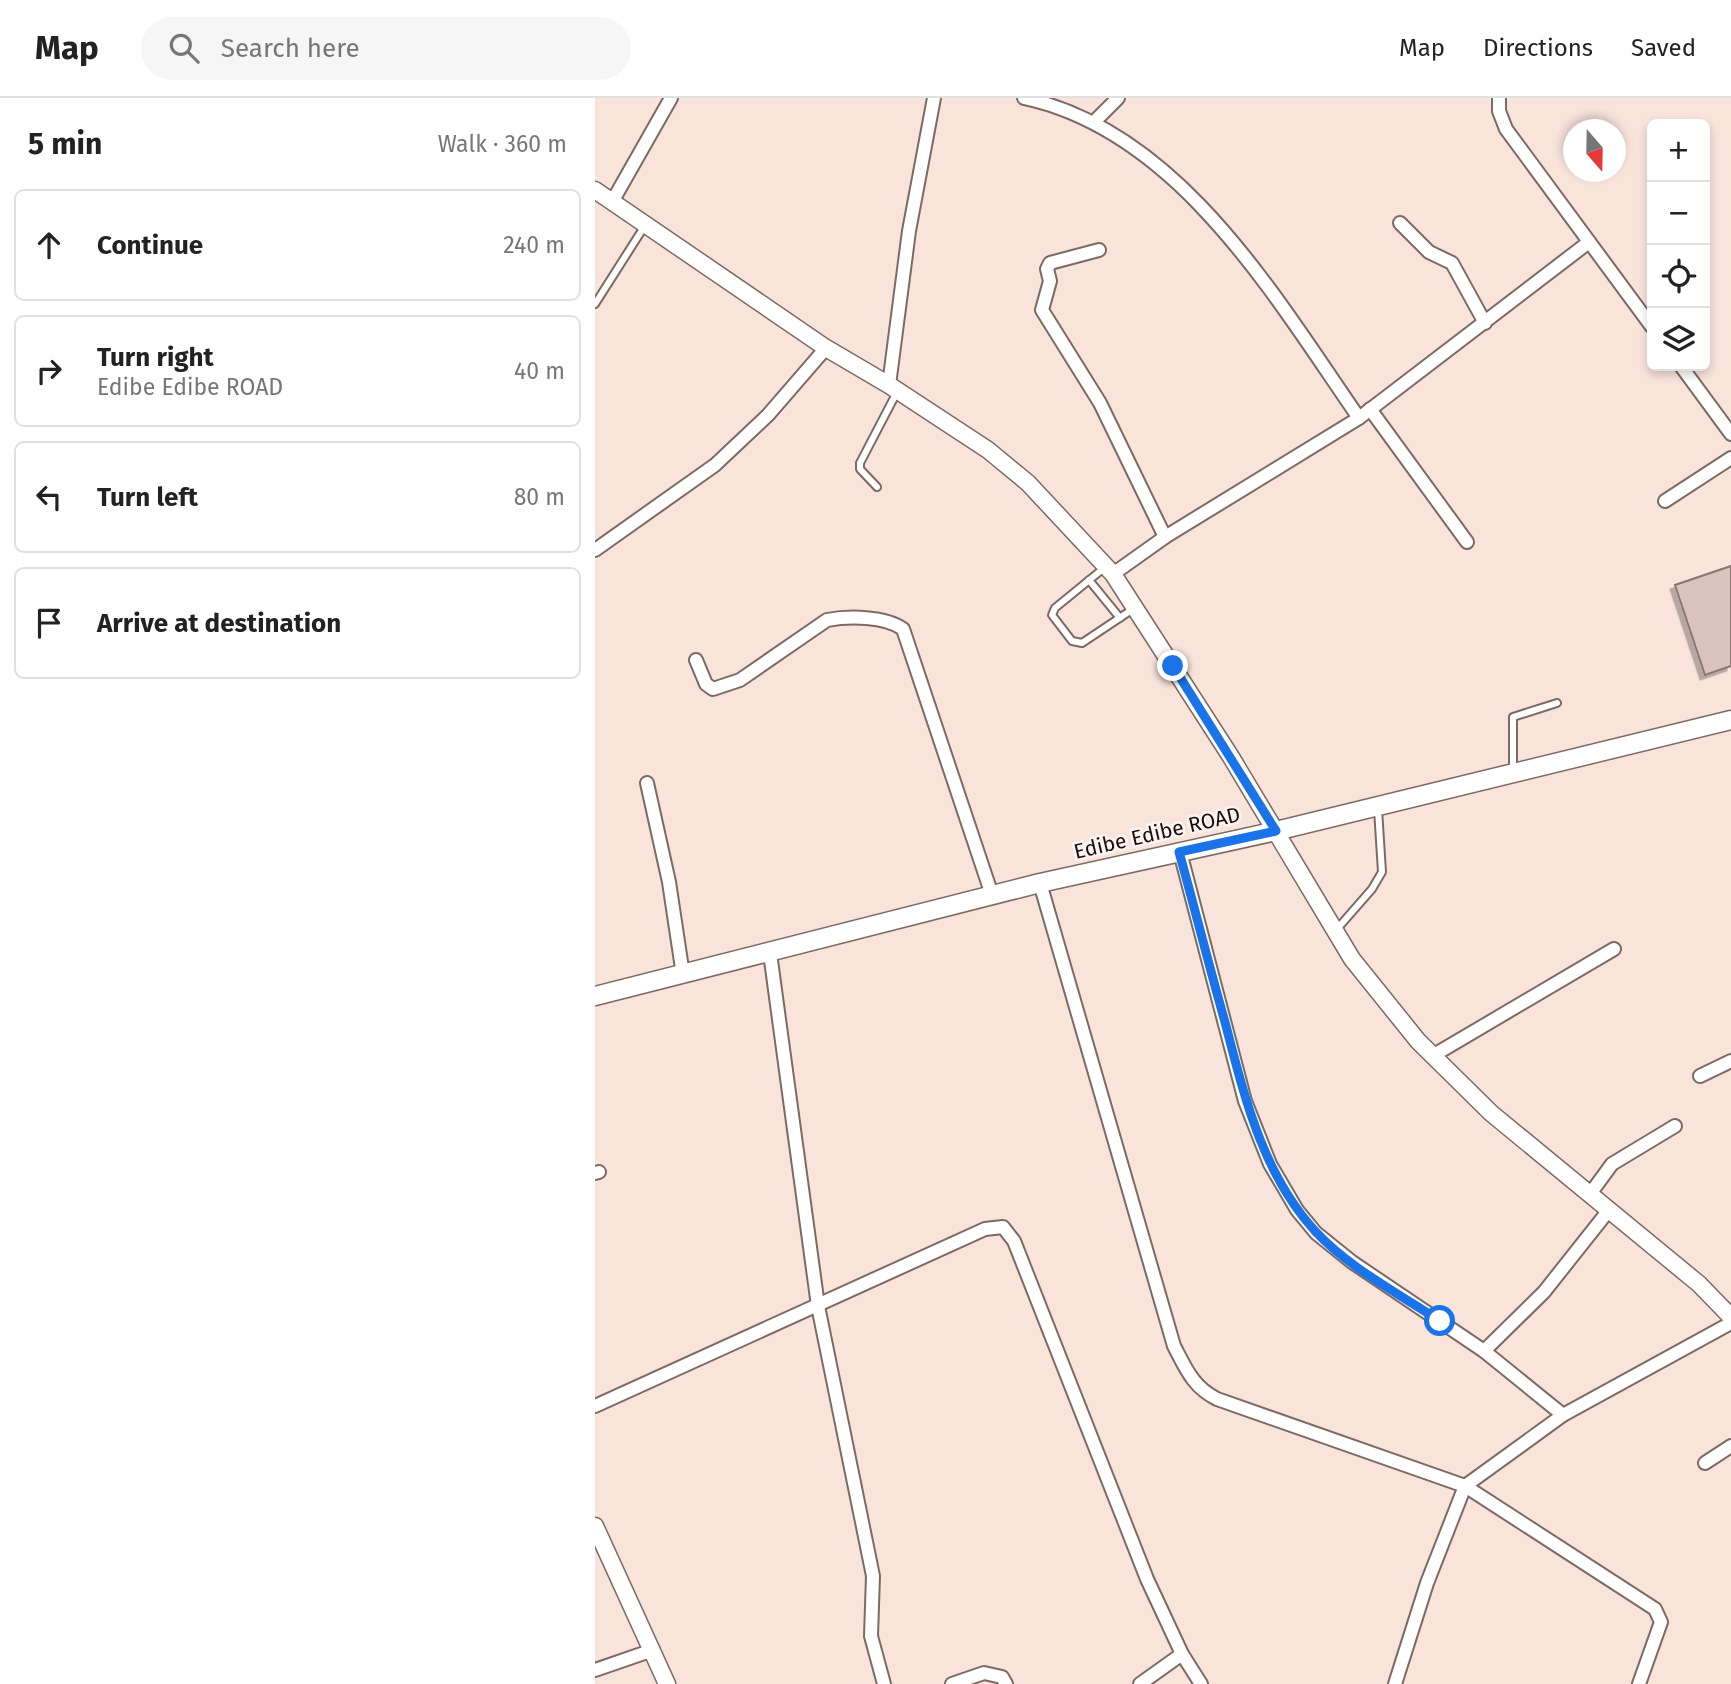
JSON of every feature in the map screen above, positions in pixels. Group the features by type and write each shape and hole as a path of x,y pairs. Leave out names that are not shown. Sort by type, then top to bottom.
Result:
{"main road":[{"name":"Edibe Edibe ROAD","path":"595,996 1040,883 1276,831 1731,720"}],"street":[{"path":"612,202 671,98"},
{"path":"893,388 909,231 934,98"},
{"path":"1024,98 1058,105 1094,122 1166,174 1243,251 1359,418"},
{"path":"1094,122 1118,98"},
{"path":"1499,98 1499,111 1506,129 1647,320"},
{"path":"595,190 826,348 988,450 1028,483 1109,570 1135,608 1276,831 1352,959 1434,1055 1491,1114 1699,1284 1731,1317"},
{"path":"1399,222 1429,252 1453,263 1485,323"},
{"path":"1109,570 1359,418 1589,242"},
{"path":"1099,250 1050,263 1047,270 1050,281 1042,310 1100,404 1165,537"},
{"path":"595,550 715,465 768,415 826,348"},
{"path":"1685,371 1731,434"},
{"path":"1370,409 1467,542"},
{"path":"1665,501 1731,458"},
{"path":"696,660 706,684 713,689 740,680 827,621 844,617 895,623 903,629 992,895"},
{"path":"647,783 669,882 683,975"},
{"path":"1179,852 1245,1101 1270,1164 1297,1210 1316,1233 1352,1262 1484,1351 1563,1415"},
{"path":"1040,883 1174,1346 1192,1380 1202,1391 1217,1399 1465,1486 1655,1609 1661,1622 1639,1684"},
{"path":"1434,1055 1614,949"},
{"path":"770,953 818,1306 873,1576 871,1636 884,1684"},
{"path":"1700,1076 1731,1061"},
{"path":"1590,1195 1612,1164 1675,1126"},
{"path":"1484,1351 1544,1292 1609,1210"},
{"path":"595,1406 985,1229 1003,1227 1014,1241 1147,1579 1182,1654 1201,1684"},
{"path":"1395,1684 1427,1583 1465,1486 1563,1415 1731,1323"},
{"path":"1705,1463 1731,1446"},
{"path":"595,1526 667,1684"},
{"path":"595,1670 653,1650"},
{"path":"1140,1684 1182,1654"},
{"path":"952,1684 984,1673 1002,1676 1006,1684"}],"lane":[{"path":"595,304 645,225"},
{"path":"877,487 860,469 860,463 893,388"},
{"path":"1109,570 1089,580 1055,608 1052,615 1072,641 1082,643 1135,608"},
{"path":"1089,580 1120,618"},
{"path":"1513,773 1513,718 1557,703"},
{"path":"1335,931 1382,873 1377,806"}],"building":[{"path":"1731,566 1731,666 1705,675 1675,585"}],"route":[{"path":"1173,666 1276,831 1179,852 1245,1101 1270,1164 1297,1210 1316,1233 1352,1262 1440,1321"}]}
